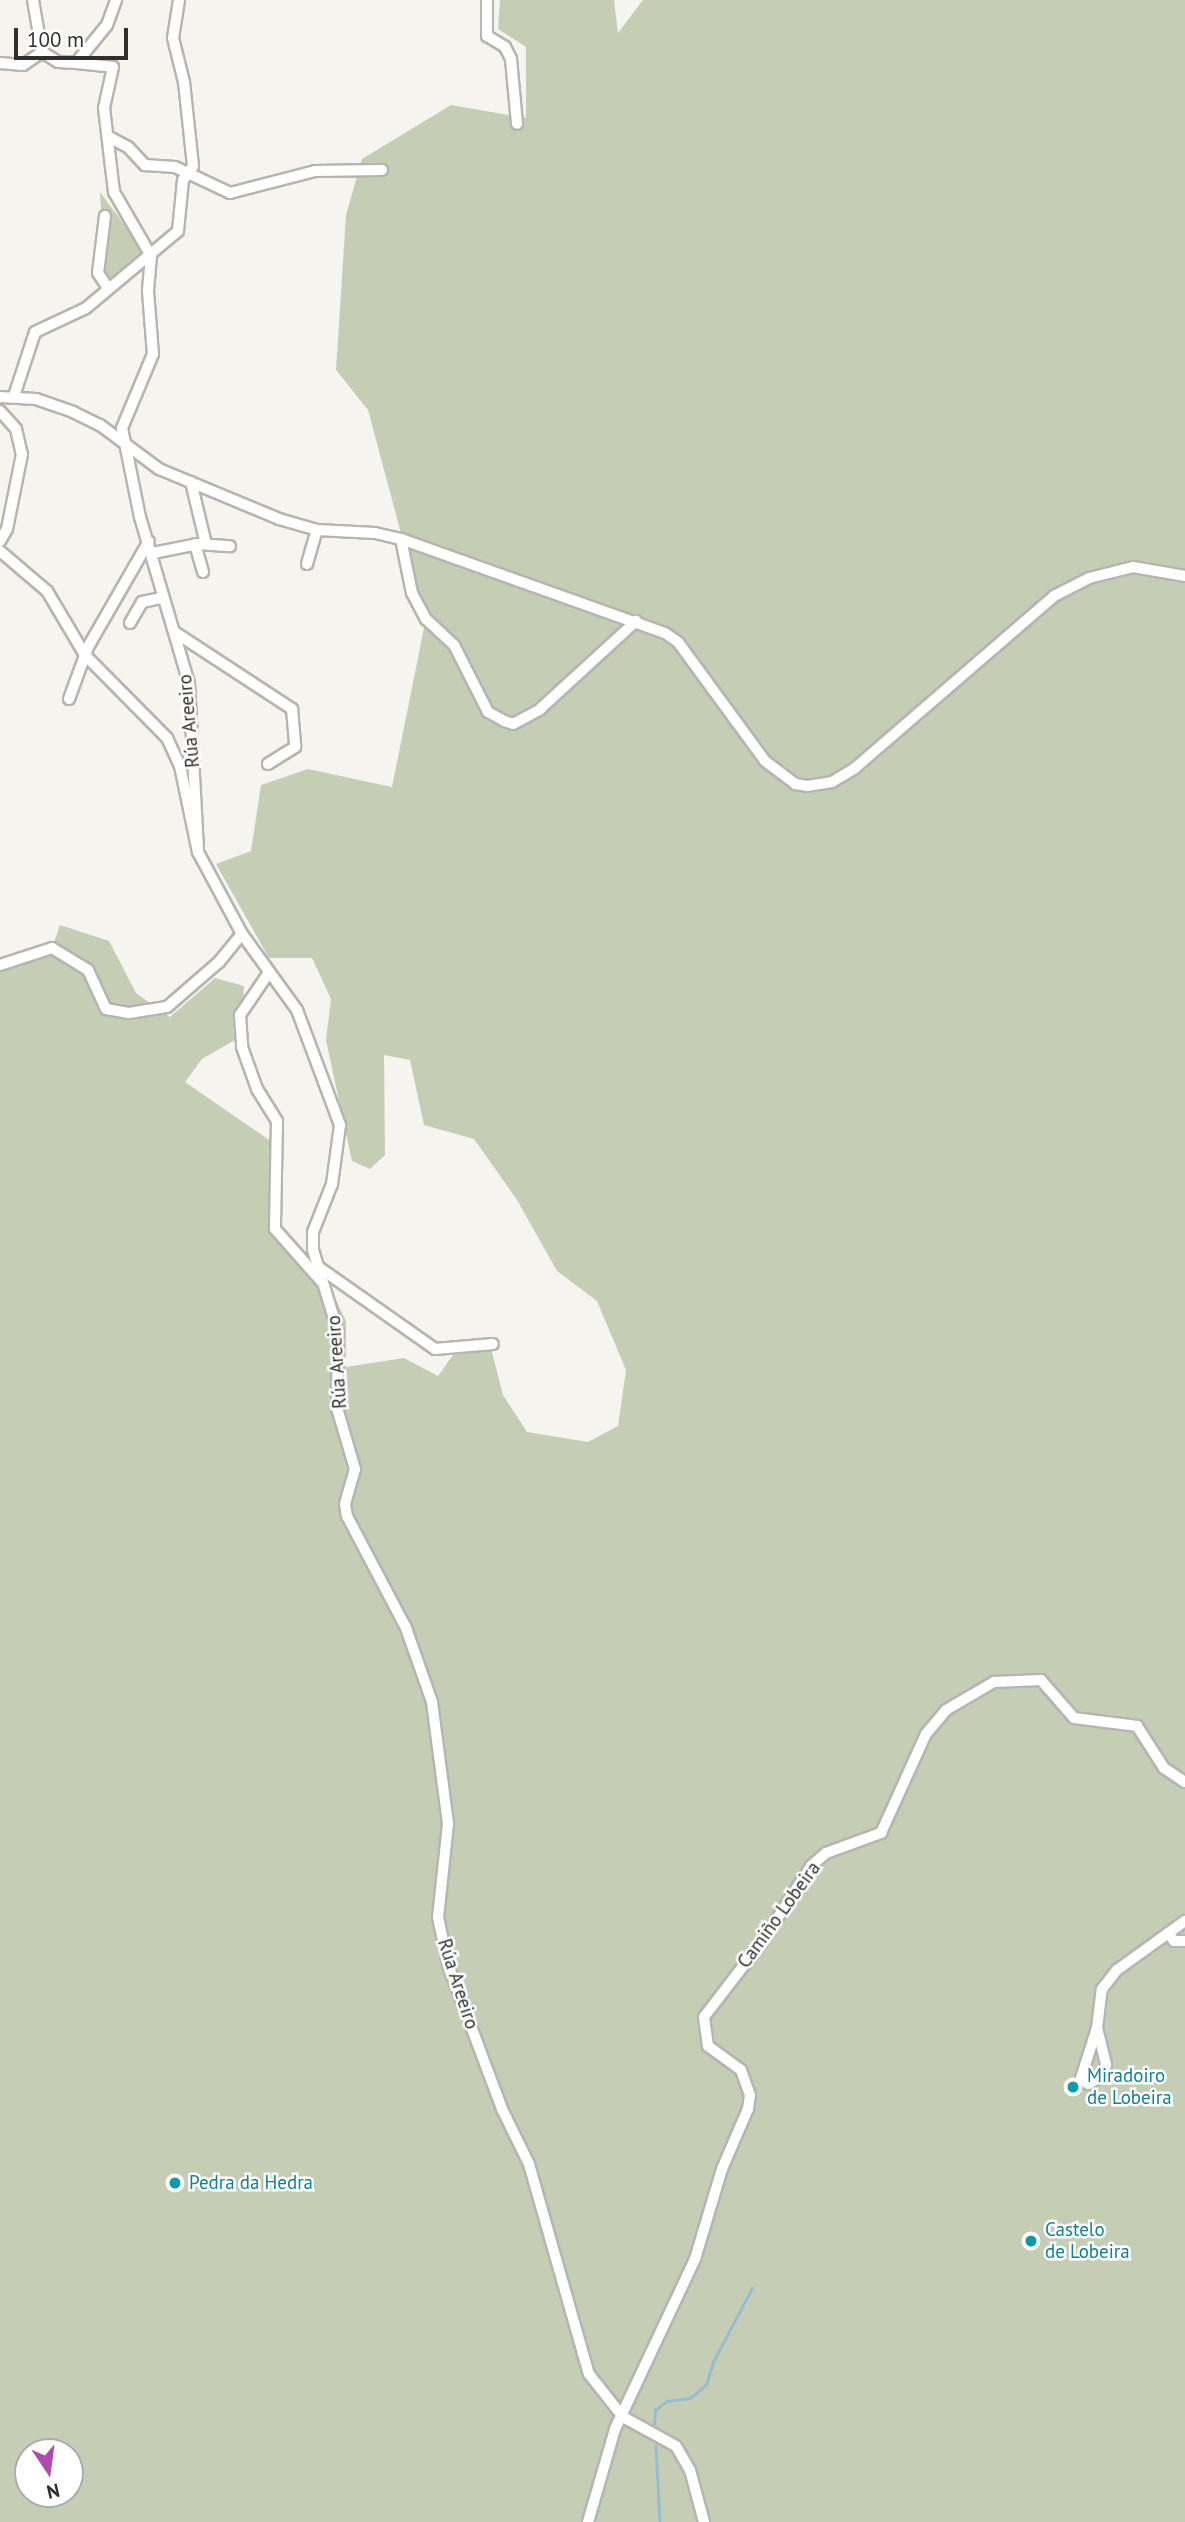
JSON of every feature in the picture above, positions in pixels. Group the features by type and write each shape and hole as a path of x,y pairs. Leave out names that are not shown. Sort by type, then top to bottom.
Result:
{"street":[{"path":"33,0 42,52 58,62 113,67 104,108 114,192 151,256"},
{"path":"76,63 107,25 116,0"},
{"path":"14,396 36,332 86,308 178,231 183,180 193,166 193,142 173,37 179,0"},
{"path":"487,0 487,36 505,47 511,59 517,124"},
{"path":"0,62 23,65 42,52"},
{"path":"109,137 128,147 145,165 175,167 230,193 316,171 382,170"},
{"path":"105,216 98,273 108,288"},
{"name":"Rúa Areeiro","path":"151,256 148,291 153,354 124,416 122,428 128,446 134,494 153,553 161,598 176,633 189,683 198,852"},
{"path":"0,397 14,396 73,412 159,469 279,519 317,530 375,533 401,539 636,621 678,642 774,770 795,784 819,785 843,777 883,746 1054,596 1089,578 1133,568 1185,576"},
{"path":"0,411 16,429 22,454 7,529 0,541"},
{"path":"191,482 203,572"},
{"path":"307,564 317,530"},
{"path":"401,539 412,593 426,619 454,645 488,712 504,721 513,724 539,710 636,621"},
{"path":"69,699 85,655 149,541"},
{"path":"153,553 201,544 230,546"},
{"name":"Rúa Areeiro","path":"0,551 47,591 85,655 167,738 180,766 198,852 268,974 298,1010 340,1125 332,1184 313,1232 316,1265 335,1314 337,1408 355,1469 345,1504 347,1516 406,1628 432,1702 448,1824 438,1917 448,1965 502,2109 528,2164 589,2374 623,2417 676,2446 690,2470 704,2522"},
{"path":"130,623 142,602 161,598"},
{"name":"Rúa Areeiro","path":"176,633 292,709 295,747 268,764"},
{"path":"0,965 52,948 88,970 106,1009 130,1013 167,1007 219,962 243,934"},
{"name":"Rúa Areeiro","path":"268,974 240,1015 242,1047 257,1089 277,1121 275,1229 322,1281"},
{"name":"Rúa Areeiro","path":"316,1265 435,1349 493,1344"},
{"name":"Camiño Lobeira","path":"623,2417 695,2259 722,2169 748,2109 750,2095 741,2070 708,2046 704,2017 764,1939 811,1866 826,1853 881,1833 908,1765 946,1710 994,1682 1041,1680 1074,1718 1137,1726 1164,1768 1185,1782"},
{"path":"1097,2028 1101,1989 1107,1980 1185,1921"},
{"path":"1168,1933 1174,1941 1185,1941"},
{"path":"588,2522 615,2429 623,2417"}],"green space":[{"path":"500,0 614,0 618,33 643,0 1185,0 1185,2522 0,2522 0,968 52,948 60,925 109,941 136,993 170,1017 215,978 244,986 242,1036 202,1059 185,1082 275,1144 269,1229 334,1296 346,1321 346,1367 404,1358 438,1376 453,1355 491,1348 503,1395 527,1432 588,1442 618,1426 626,1370 597,1301 557,1271 517,1200 474,1139 424,1125 410,1060 384,1055 385,1155 370,1169 352,1161 326,1040 331,999 312,958 269,958 216,864 251,851 261,785 308,769 392,787 425,623 368,410 336,370 346,215 362,159 451,105 526,118 526,47 498,29"},
{"path":"100,192 146,254 109,283 101,271 108,215 101,210"}],"waterway":[{"path":"654,2424 655,2410 667,2401 690,2398 706,2385 713,2362 752,2288"},
{"path":"656,2446 660,2522"}],"place":[{"name":"Miradoiro de Lobeira","path":"1073,2087"},
{"name":"Pedra da Hedra","path":"175,2183"},
{"name":"Castelo de Lobeira","path":"1031,2241"}]}
